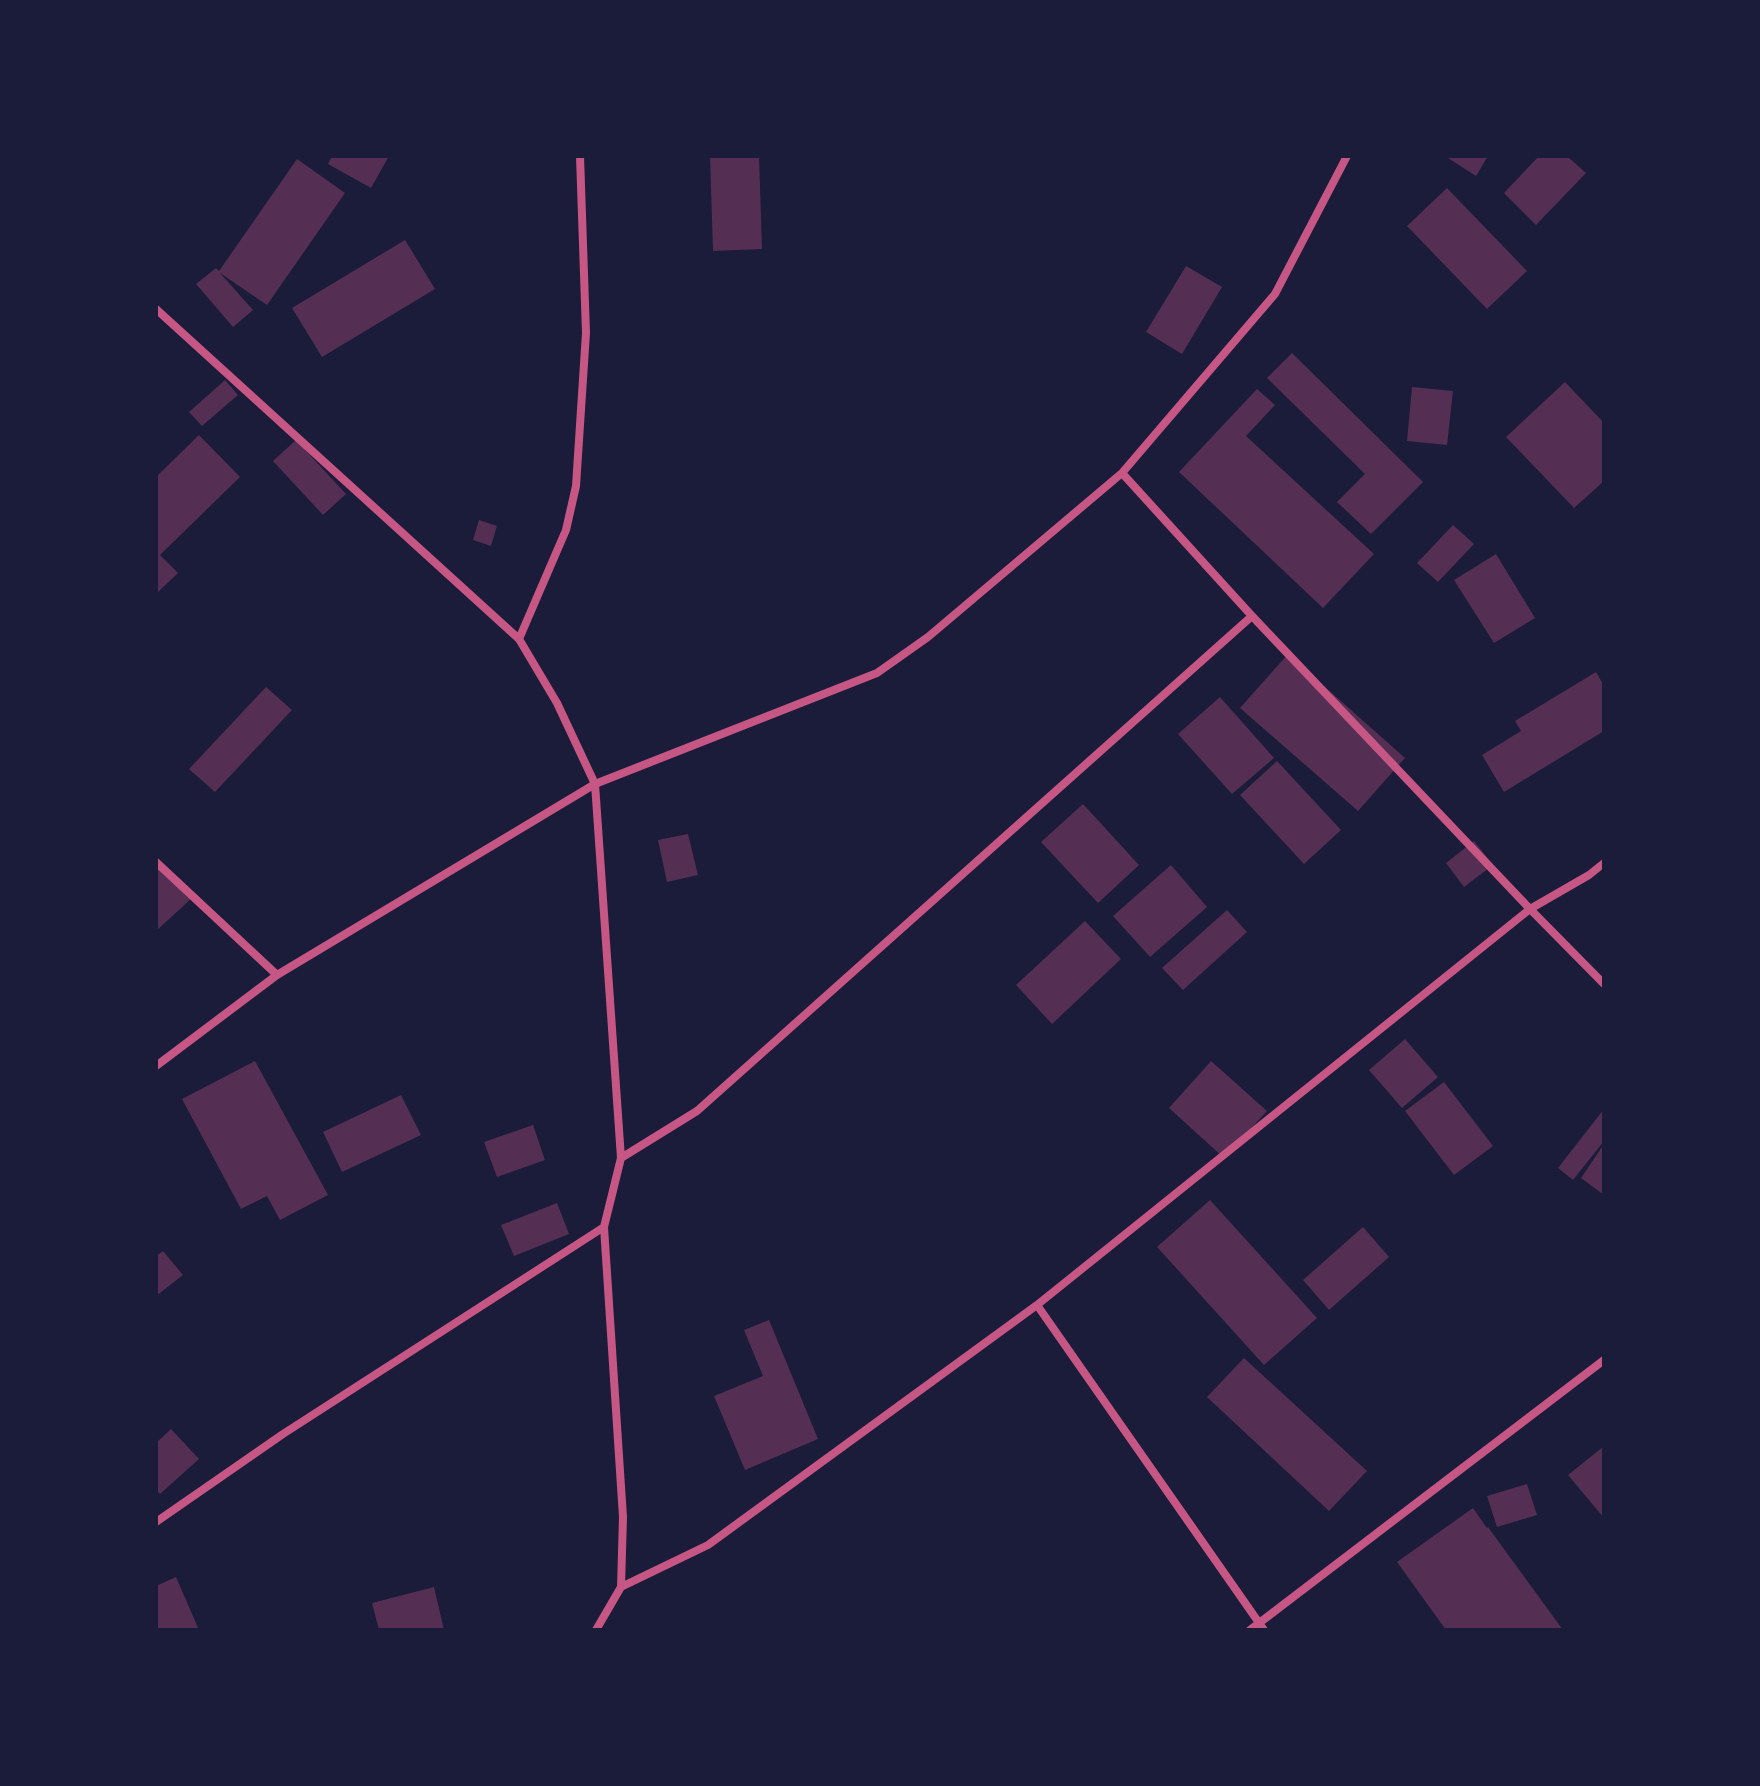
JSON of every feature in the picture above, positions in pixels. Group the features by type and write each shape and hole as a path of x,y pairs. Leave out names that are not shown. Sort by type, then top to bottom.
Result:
{"street":[{"path":"519,639 566,530 576,486 586,333 580,156"},
{"path":"156,1066 277,975 595,784 877,673 928,637 1122,473 1275,294 1347,156"},
{"path":"156,309 519,639 557,703 595,784 621,1158 604,1227 623,1517 621,1587 596,1630"},
{"path":"1122,473 1252,616 1604,984"},
{"path":"621,1158 697,1111 1252,616"},
{"path":"156,862 277,975"},
{"path":"621,1587 708,1545 1037,1305 1530,909 1604,863"},
{"path":"156,1522 283,1434 604,1227"},
{"path":"1037,1305 1262,1626"},
{"path":"1250,1630 1262,1626 1604,1360"}],"building":[{"path":"332,156 389,156 371,188 328,164"},
{"path":"710,156 759,156 762,249 713,251"},
{"path":"1445,156 1488,156 1476,176"},
{"path":"1539,156 1567,156 1586,173 1536,225 1504,193"},
{"path":"297,159 345,193 267,305 220,273 253,310 233,327 196,284 216,268 219,271"},
{"path":"1447,188 1527,271 1487,309 1407,226"},
{"path":"405,240 435,289 322,357 292,308"},
{"path":"1186,266 1222,287 1182,354 1146,332"},
{"path":"1292,353 1423,482 1371,534 1337,502 1365,474 1267,378"},
{"path":"225,380 238,395 202,426 189,412"},
{"path":"1565,382 1604,423 1604,481 1574,508 1506,437"},
{"path":"1412,387 1453,391 1447,445 1407,441"},
{"path":"1257,389 1275,405 1246,436 1374,554 1323,608 1179,472"},
{"path":"199,435 240,477 160,555 178,573 156,594 156,477"},
{"path":"296,440 346,494 323,515 273,461"},
{"path":"479,520 497,526 491,546 473,540"},
{"path":"1453,525 1474,544 1438,582 1417,563"},
{"path":"1496,554 1535,618 1494,643 1454,580"},
{"path":"1288,654 1405,758 1358,811 1240,708"},
{"path":"1596,672 1604,686 1604,731 1504,792 1482,755 1521,731 1515,721"},
{"path":"266,687 292,710 215,792 189,769"},
{"path":"1220,697 1274,758 1232,794 1178,734"},
{"path":"1277,761 1341,830 1304,864 1240,795"},
{"path":"1083,804 1139,865 1098,903 1041,842"},
{"path":"688,834 698,875 667,882 658,840"},
{"path":"1474,841 1493,865 1464,887 1446,863"},
{"path":"156,859 192,898 156,931"},
{"path":"1171,865 1207,907 1150,957 1113,916"},
{"path":"1227,910 1247,932 1183,990 1162,968"},
{"path":"1085,921 1121,959 1052,1024 1016,985"},
{"path":"1405,1039 1438,1077 1402,1108 1369,1070"},
{"path":"255,1061 328,1195 280,1220 267,1196 241,1209 182,1099"},
{"path":"1211,1061 1267,1111 1224,1158 1169,1108"},
{"path":"1444,1082 1493,1146 1454,1175 1405,1111"},
{"path":"401,1095 421,1135 342,1172 323,1132"},
{"path":"1604,1109 1604,1141 1573,1180 1558,1168"},
{"path":"533,1125 545,1160 497,1177 484,1142"},
{"path":"1604,1144 1604,1195 1581,1178"},
{"path":"1210,1200 1317,1318 1264,1365 1157,1247"},
{"path":"557,1203 569,1234 514,1256 501,1225"},
{"path":"1363,1227 1389,1257 1329,1310 1303,1280"},
{"path":"163,1251 183,1275 156,1296 156,1256"},
{"path":"769,1320 818,1439 745,1470 714,1396 763,1376 744,1330"},
{"path":"1244,1358 1367,1471 1329,1511 1207,1397"},
{"path":"171,1429 199,1459 160,1494 156,1490 156,1443"},
{"path":"1604,1446 1604,1518 1568,1475"},
{"path":"1527,1484 1537,1515 1497,1527 1487,1496"},
{"path":"1473,1508 1563,1630 1446,1630 1397,1562"},
{"path":"176,1577 199,1630 156,1630 156,1586"},
{"path":"434,1587 444,1630 379,1630 372,1603"}]}
